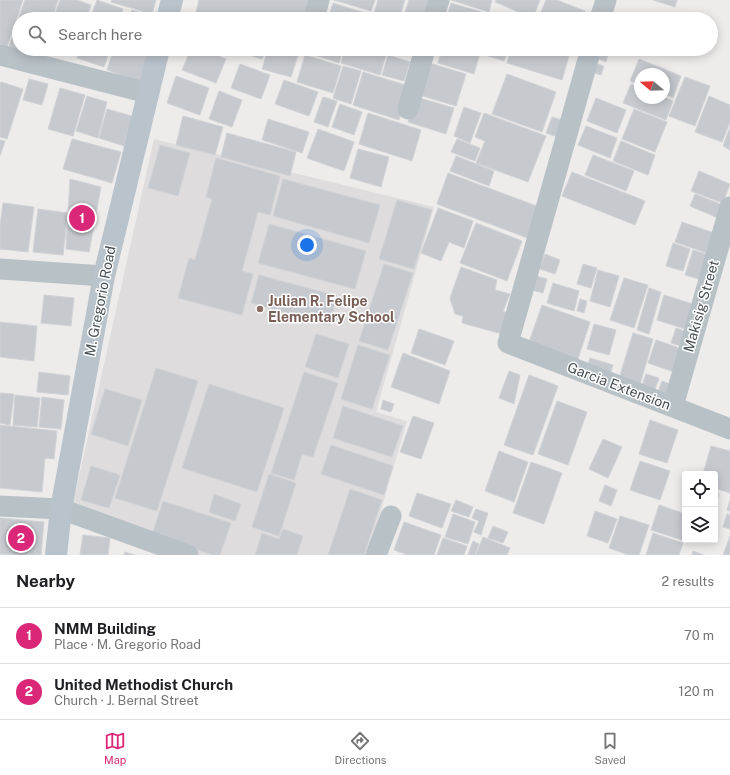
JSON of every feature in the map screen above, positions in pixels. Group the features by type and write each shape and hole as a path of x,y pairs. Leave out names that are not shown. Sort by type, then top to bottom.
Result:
{"main road":[{"path":"169,12 172,0"},
{"name":"M. Gregorio Road","path":"56,555 61,509 104,276 157,56"}],"street":[{"path":"435,12 439,0"},
{"path":"602,12 606,0"},
{"path":"0,55 148,94"},
{"path":"408,110 423,56"},
{"name":"Garcia Extension","path":"589,56 508,343 730,428"},
{"name":"Makisig Street","path":"673,406 730,207"},
{"path":"0,269 104,276"},
{"path":"0,506 61,509 188,555"},
{"path":"376,555 391,516"}],"shaded area":[{"name":"Julian R. Felipe Elementary School","path":"154,139 434,207 376,412 407,421 368,555 198,555 72,508"}],"building":[{"path":"0,0 23,0 19,12 12,12 12,32 7,47 0,44"},
{"path":"25,0 58,0 54,12 21,12"},
{"path":"60,0 77,0 91,5 88,12 56,12"},
{"path":"97,0 123,9 122,12 93,12"},
{"path":"112,0 156,0 153,12 145,12 111,2"},
{"path":"199,0 316,0 312,12 196,12"},
{"path":"334,0 375,0 371,11"},
{"path":"378,0 405,0 401,12 374,12"},
{"path":"409,0 436,0 432,12 405,12"},
{"path":"451,0 492,0 489,12"},
{"path":"496,0 540,0 535,12 519,12 495,2"},
{"path":"546,0 557,0 585,11 585,12 541,12"},
{"path":"653,0 677,0 675,7"},
{"path":"333,3 362,12 330,12"},
{"path":"451,3 481,12 448,12"},
{"path":"12,37 12,47 9,46"},
{"path":"78,56 108,56 104,67 77,58"},
{"path":"112,56 149,56 140,82 107,70"},
{"path":"188,56 218,56 226,59 216,83 182,70"},
{"path":"252,56 263,56 262,59"},
{"path":"266,56 298,56 291,77 262,69"},
{"path":"305,56 341,66 333,93 297,82"},
{"path":"318,56 341,56 339,63"},
{"path":"343,56 386,56 380,75 341,63"},
{"path":"388,56 410,62 404,81 382,75"},
{"path":"440,56 479,56 474,74 438,63"},
{"path":"488,56 506,56 504,61"},
{"path":"509,56 569,56 562,80 507,63"},
{"path":"600,56 608,56 606,62 599,59"},
{"path":"639,59 661,68 635,68"},
{"path":"426,62 466,74 456,106 416,94"},
{"path":"240,64 270,75 261,99 231,88"},
{"path":"597,64 604,66 601,75 595,73"},
{"path":"343,66 361,71 351,104 333,98"},
{"path":"634,71 634,83 630,81"},
{"path":"363,72 409,86 399,120 353,105"},
{"path":"670,72 681,76 673,98 670,97"},
{"path":"507,74 556,92 542,132 492,114"},
{"path":"176,76 209,88 200,115 167,103"},
{"path":"685,77 710,86 695,126 669,116"},
{"path":"29,79 48,84 42,105 23,100"},
{"path":"284,80 318,92 309,116 275,104"},
{"path":"1,82 23,89 7,139 0,137"},
{"path":"631,84 634,85 634,104 670,104 670,100 673,101 666,120 623,103"},
{"path":"60,88 85,95 73,136 48,129"},
{"path":"219,91 242,100 232,127 209,119"},
{"path":"87,96 107,102 98,138 76,131"},
{"path":"709,96 730,105 730,122 722,142 695,132"},
{"path":"323,97 337,101 328,127 314,122"},
{"path":"416,97 454,108 446,134 408,122"},
{"path":"596,98 626,110 617,133 587,121"},
{"path":"340,104 362,112 354,135 332,127"},
{"path":"464,107 481,113 470,143 454,136"},
{"path":"107,109 132,116 124,146 99,138"},
{"path":"634,109 667,122 655,152 622,139"},
{"path":"368,113 421,130 412,161 359,144"},
{"path":"484,113 546,136 528,182 476,163 485,141 475,137"},
{"path":"183,116 223,127 215,155 176,145"},
{"path":"552,117 569,122 563,139 546,133"},
{"path":"268,119 309,132 302,153 262,140"},
{"path":"586,126 617,138 610,158 578,145"},
{"path":"730,127 730,150 723,146"},
{"path":"318,129 354,142 344,171 307,158"},
{"path":"227,133 296,152 290,176 221,157"},
{"path":"72,139 121,152 112,183 63,169"},
{"path":"457,139 480,148 475,161 451,152"},
{"path":"0,140 5,141 0,156"},
{"path":"621,141 655,155 648,175 613,161"},
{"path":"160,145 190,153 178,196 148,188"},
{"path":"358,149 389,157 381,187 350,178"},
{"path":"593,155 634,171 626,191 585,175"},
{"path":"456,156 494,171 489,186 450,171"},
{"path":"216,158 280,176 270,215 258,212 242,271 253,274 242,315 178,298 189,258 195,260 212,199 206,197"},
{"path":"699,171 730,184 723,203 691,191"},
{"path":"572,172 645,201 635,225 562,196"},
{"path":"448,173 542,208 530,239 437,204"},
{"path":"70,179 101,187 89,252 66,249"},
{"path":"283,179 380,205 369,243 273,216"},
{"path":"695,194 723,205 718,218 690,206"},
{"path":"397,200 432,210 414,269 379,259"},
{"path":"3,203 34,207 28,252 0,249 0,226"},
{"path":"438,208 473,221 464,248 449,242 441,261 421,253"},
{"path":"38,209 68,213 63,255 33,252"},
{"path":"682,222 714,233 707,253 675,242"},
{"path":"476,223 522,241 507,281 460,263"},
{"path":"269,224 366,251 355,289 258,263"},
{"path":"673,243 690,249 683,271 666,266"},
{"path":"693,250 710,255 702,280 685,275"},
{"path":"545,254 560,260 555,274 540,269"},
{"path":"384,264 413,273 388,350 359,341"},
{"path":"583,264 597,268 591,288 577,284"},
{"path":"461,267 497,280 495,290 510,294 503,311 512,316 506,335 462,323 463,316 455,314 450,298"},
{"path":"598,270 619,276 610,307 590,301"},
{"path":"259,275 337,296 329,325 251,303"},
{"path":"536,276 547,279 543,293 532,290"},
{"path":"624,278 648,285 634,328 610,320"},
{"path":"553,283 579,291 574,311 547,303"},
{"path":"649,288 661,292 649,334 637,330"},
{"path":"44,295 74,298 71,326 41,323"},
{"path":"664,295 696,305 688,330 657,320"},
{"path":"580,299 587,301 584,313 577,311"},
{"path":"542,305 590,322 576,365 527,348"},
{"path":"0,322 37,326 34,361 0,357"},
{"path":"594,324 616,330 609,355 587,349"},
{"path":"676,328 688,332 683,347 671,343"},
{"path":"419,329 454,341 445,365 411,353"},
{"path":"633,333 653,339 639,388 618,382"},
{"path":"316,334 349,344 338,378 305,367"},
{"path":"656,340 685,350 677,373 648,363"},
{"path":"358,345 390,355 372,409 341,399"},
{"path":"403,353 450,371 439,404 391,387"},
{"path":"590,358 613,365 609,378 586,370"},
{"path":"156,368 198,381 157,511 115,498"},
{"path":"509,371 520,375 514,404 499,398"},
{"path":"39,372 70,376 68,395 37,392"},
{"path":"304,372 338,383 313,457 302,454 294,480 271,473"},
{"path":"646,374 659,378 653,395 640,391"},
{"path":"529,375 558,386 533,455 504,445"},
{"path":"662,381 678,387 672,402 656,397"},
{"path":"209,384 284,408 257,492 182,468"},
{"path":"105,389 142,400 128,446 91,434"},
{"path":"0,393 14,394 10,425 0,423"},
{"path":"15,395 40,398 37,427 13,425"},
{"path":"42,397 64,400 61,429 39,427"},
{"path":"383,400 394,404 391,412 381,409"},
{"path":"557,401 587,412 568,465 538,454"},
{"path":"343,406 403,426 392,457 333,438"},
{"path":"413,416 434,423 421,459 400,452"},
{"path":"650,420 678,430 667,463 639,454"},
{"path":"0,425 57,431 54,459 45,458 42,492 0,488"},
{"path":"603,439 622,447 608,478 589,469"},
{"path":"331,445 393,466 384,495 321,474"},
{"path":"711,446 730,451 730,493 718,489 718,471 704,471"},
{"path":"499,451 528,462 514,502 485,491"},
{"path":"640,461 670,471 660,500 630,490"},
{"path":"531,462 562,473 544,524 513,513"},
{"path":"91,466 120,475 109,508 81,500"},
{"path":"269,474 296,483 279,536 252,527"},
{"path":"605,485 617,490 611,506 599,501"},
{"path":"350,489 382,500 364,555 328,555"},
{"path":"417,493 451,504 442,528 409,516"},
{"path":"214,494 241,504 235,521 209,512"},
{"path":"456,500 473,507 469,517 451,511"},
{"path":"730,500 730,511 727,510"},
{"path":"163,501 231,523 220,555 213,555 152,535"},
{"path":"659,505 682,513 682,540 651,530"},
{"path":"476,509 488,513 481,535 474,532 479,521 472,518"},
{"path":"595,511 617,519 608,543 587,536"},
{"path":"453,514 475,522 468,544 445,537"},
{"path":"727,514 730,515 730,529 723,527"},
{"path":"620,516 649,525 639,555 629,555 609,548"},
{"path":"0,518 44,522 41,555 0,554"},
{"path":"404,522 441,535 434,555 408,555 394,550"},
{"path":"493,526 508,532 503,543 488,538"},
{"path":"283,529 303,536 297,555 255,555 262,533 279,539"},
{"path":"653,533 683,543 679,555 646,555"},
{"path":"83,535 110,538 108,555 80,555"},
{"path":"730,536 730,555 723,555"},
{"path":"483,537 510,548 507,555 476,555"},
{"path":"443,538 467,546 464,555 437,555"},
{"path":"473,541 479,544 475,555 468,555"},
{"path":"693,551 704,555 692,555"},
{"path":"125,552 135,555 124,555"}],"place":[{"name":"NMM Building","path":"82,218"},
{"name":"Julian R. Felipe Elementary School","path":"260,309"},
{"name":"United Methodist Church","path":"21,538"}]}
